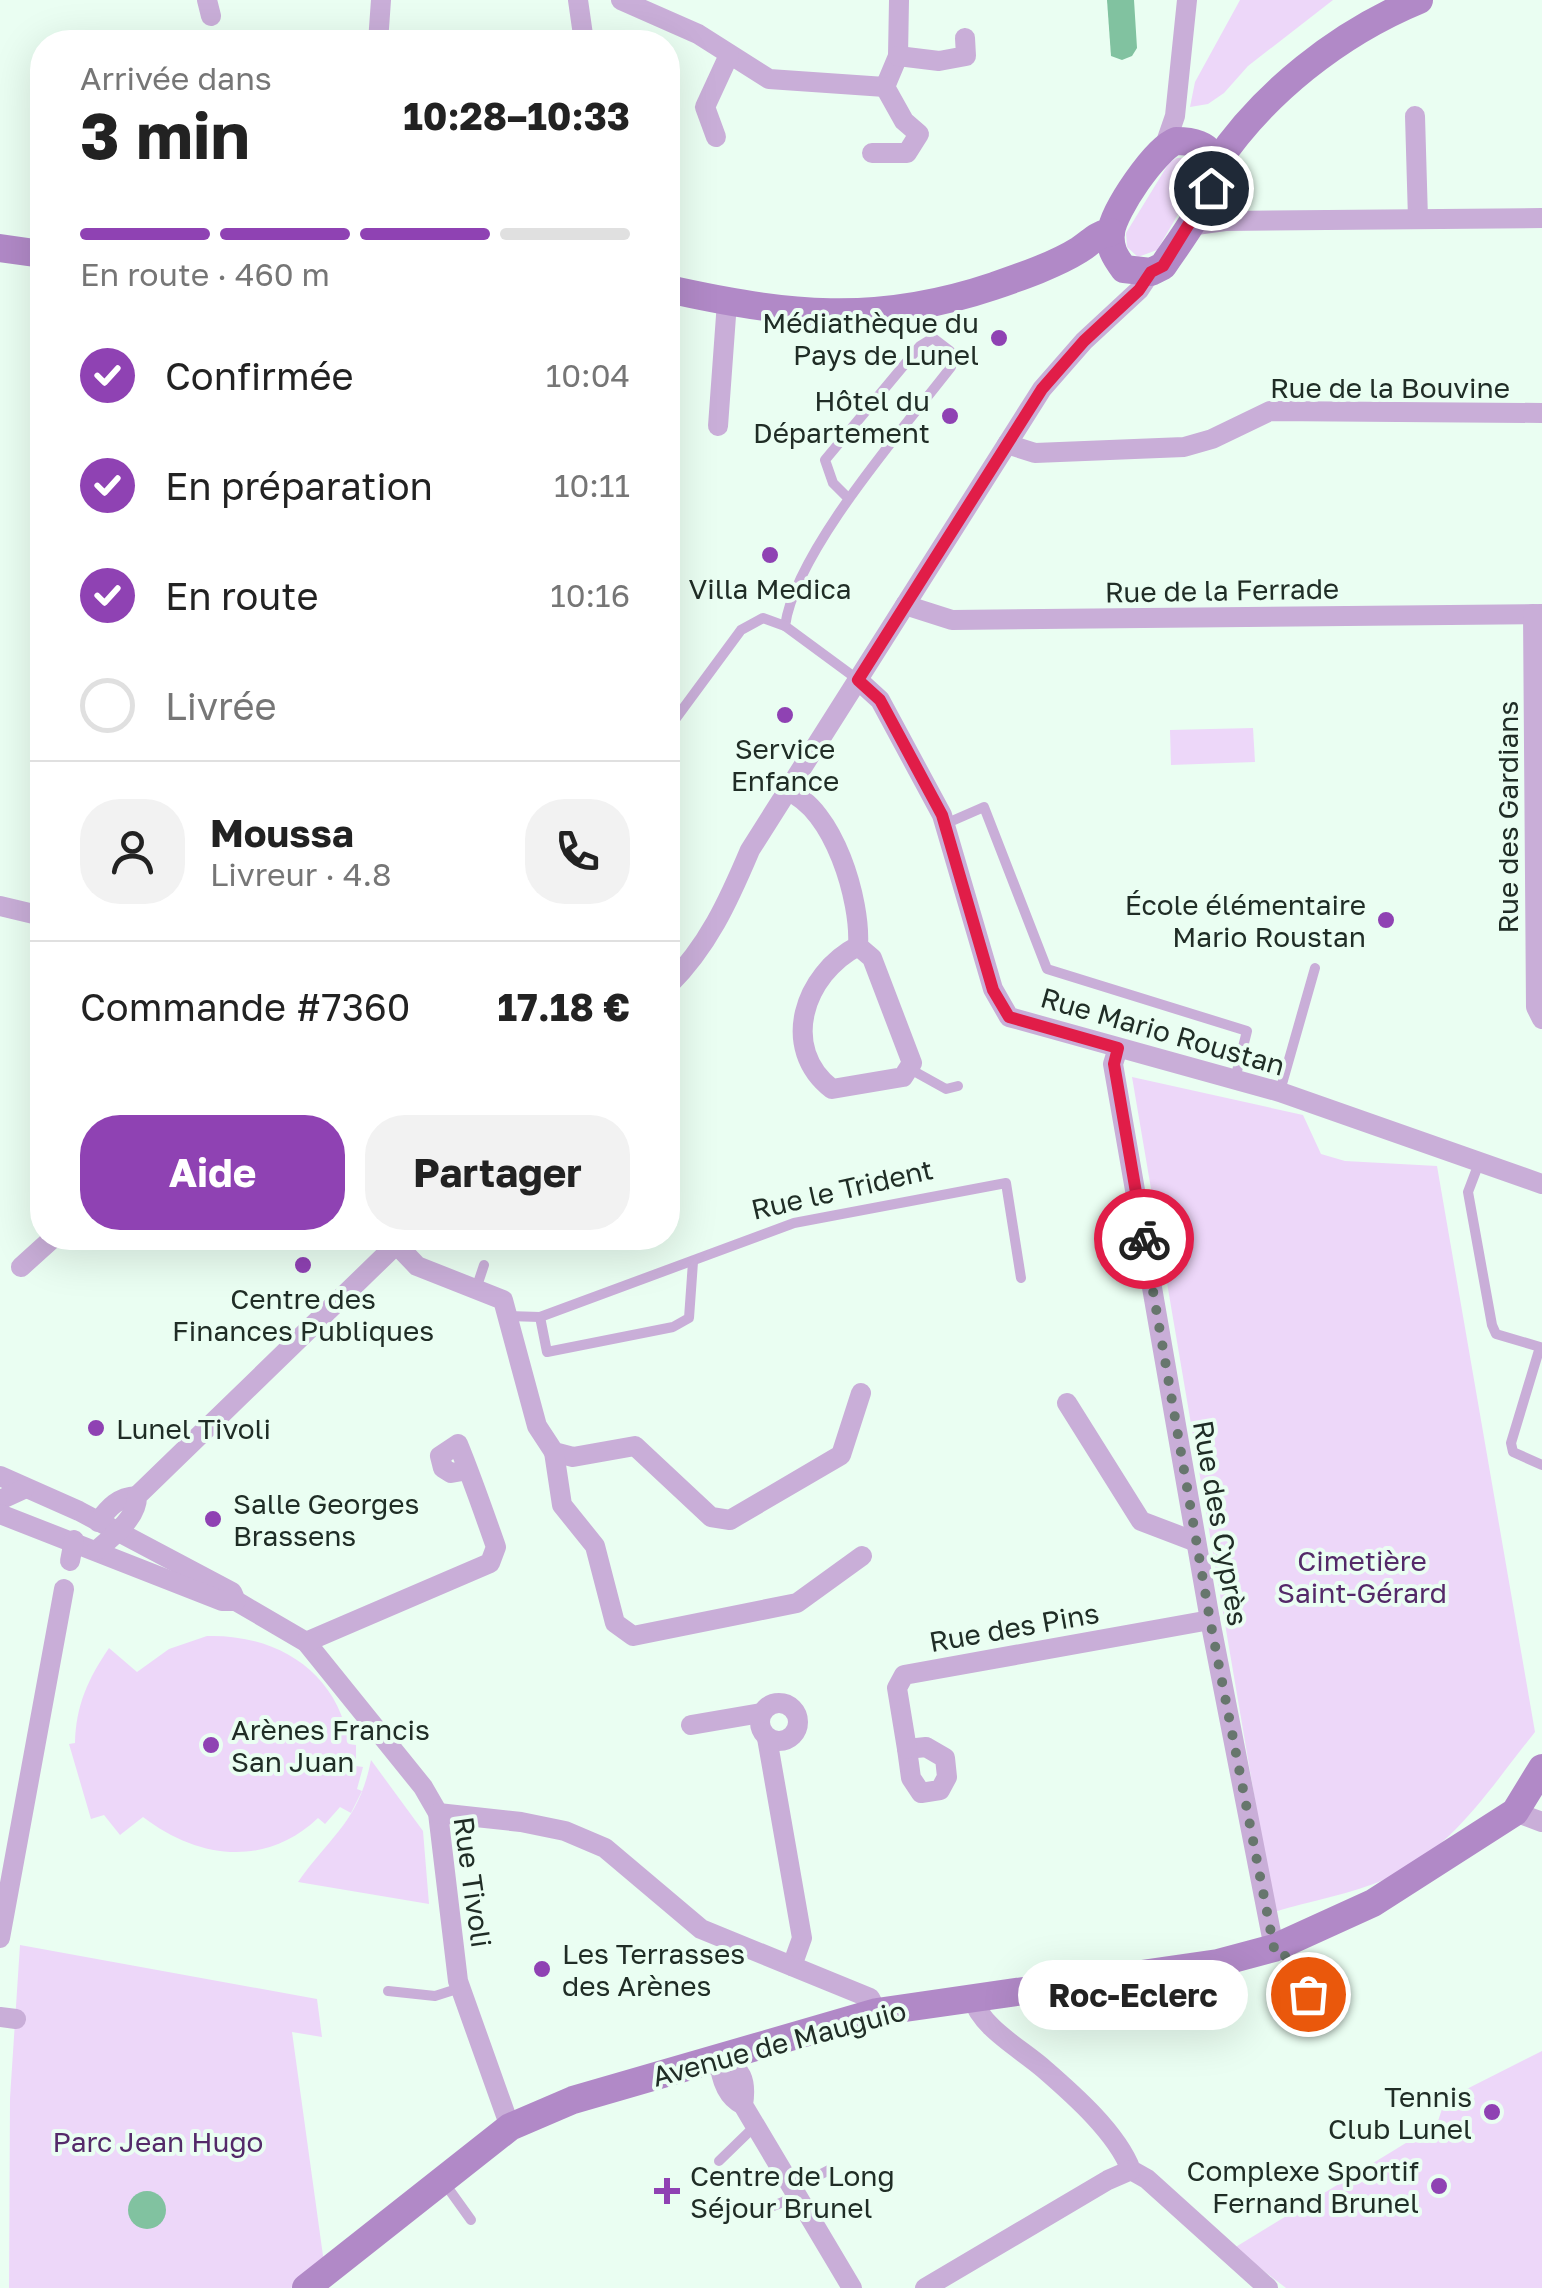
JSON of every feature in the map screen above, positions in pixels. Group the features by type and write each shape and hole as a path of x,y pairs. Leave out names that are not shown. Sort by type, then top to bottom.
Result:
{"main road":[{"path":"1125,256 1155,154 1192,150 1235,135 1294,76 1350,37 1419,0"},
{"path":"680,292 770,312 848,316 993,286 1080,250 1163,266 1189,226 1192,150"},
{"path":"0,248 30,252"},
{"path":"1514,1812 1542,1768"},
{"name":"Avenue de Mauguio","path":"306,2288 510,2127 574,2100 877,2012 1182,1969 1276,1947 1373,1904 1476,1841 1514,1812"}],"street":[{"path":"379,30 381,0"},
{"path":"578,0 582,30"},
{"path":"620,0 698,34 770,79 885,88"},
{"path":"885,88 898,56 899,0"},
{"path":"1187,0 1192,150 1225,221"},
{"path":"898,56 956,60 966,56 965,38"},
{"path":"716,137 706,107 730,54"},
{"path":"872,153 907,154 919,134 904,121 885,88"},
{"path":"1415,116 1418,218"},
{"path":"1189,226 1225,221 1542,218"},
{"path":"680,973 720,921 750,850 1042,389 1084,341 1126,302 1125,256"},
{"path":"718,426 727,302"},
{"name":"Rue de la Bouvine","path":"1007,444 1035,453 1184,447 1212,440 1270,411 1542,413"},
{"name":"Rue de la Ferrade","path":"905,605 952,620 1538,614"},
{"name":"Rue des Gardians","path":"1538,614 1536,1007 1542,1019"},
{"name":"Rue Mario Roustan","path":"858,680 880,700 945,824 993,990 1009,1017 1280,1092 1542,1184"},
{"path":"787,791 814,806 828,826 860,920 858,946"},
{"path":"0,906 30,913"},
{"path":"858,946 872,958 910,1068 903,1077 832,1090 815,1076 800,1022 808,991 837,957 858,946"},
{"name":"Rue des Cyprès","path":"1118,1048 1114,1064 1196,1542 1276,1947"},
{"path":"21,1267 40,1250"},
{"path":"97,1550 98,1522 110,1506 124,1496 137,1496 391,1250"},
{"path":"406,1250 416,1266 503,1300 536,1426 554,1452 562,1505 595,1546 614,1624 632,1636 797,1603 862,1556"},
{"path":"554,1452 573,1457 634,1446 711,1517 730,1520 841,1455 861,1393"},
{"path":"1068,1403 1141,1521 1196,1542"},
{"path":"306,1642 490,1563 496,1548 468,1470"},
{"name":"Rue Tivoli","path":"0,1476 232,1592 236,1600 306,1642 422,1786 438,1814 461,1988 510,2127"},
{"path":"0,1500 24,1489"},
{"path":"97,1550 117,1533 138,1504 137,1496"},
{"name":"Rue Tivoli","path":"0,1514 72,1550 97,1550 222,1601 236,1600"},
{"path":"0,1938 64,1589"},
{"name":"Rue des Pins","path":"907,1749 897,1688 904,1675 1210,1620"},
{"path":"691,1725 761,1713 771,1704 784,1703 798,1717 797,1730 789,1738 767,1738"},
{"path":"761,1713 759,1724 767,1738 802,1938 792,1966"},
{"path":"1514,1812 1542,1822"},
{"path":"438,1814 536,1825 605,1848 701,1929 870,1998 877,2012"},
{"path":"972,1996 985,2020 1047,2071 1124,2152 1131,2170 1147,2179 1268,2288"},
{"path":"745,2095 767,2043"},
{"path":"719,2057 736,2065 754,2127 852,2288"},
{"path":"925,2288 1131,2170"}],"lane":[{"path":"784,626 788,597 850,499 951,367 950,351 932,338 920,346 825,460 833,483 850,499"},
{"path":"680,712 741,630 763,618 784,626 858,680"},
{"path":"945,824 984,807 1047,969 1247,1031 1234,1080"},
{"path":"1280,1092 1314,968"},
{"path":"910,1068 946,1089 958,1086"},
{"path":"1479,1163 1468,1192 1492,1325 1496,1334 1540,1346 1510,1443 1513,1452 1542,1465"},
{"name":"Rue le Trident","path":"508,1316 540,1318 794,1223 1006,1183 1021,1278"},
{"path":"540,1318 546,1352 673,1327 689,1318 693,1262"},
{"path":"476,1290 484,1265"},
{"path":"1276,1947 1308,1994"},
{"path":"388,1991 434,1996 461,1988"},
{"path":"720,2161 754,2127"},
{"path":"756,2213 831,2169"},
{"path":"442,2180 471,2220"}],"green space":[{"path":"1240,0 1333,0 1248,66 1224,93 1208,104 1190,107 1195,82"},
{"path":"1177,158 1190,158 1200,172 1199,179 1157,250 1138,257 1127,247 1126,233 1169,163"},
{"path":"1253,728 1255,762 1171,765 1170,730"},
{"name":"Cimetière Saint-Gérard","path":"1132,1077 1303,1115 1321,1154 1345,1161 1437,1166 1535,1732 1469,1815 1409,1867 1359,1889 1274,1912"},
{"name":"Arènes Francis San Juan","path":"207,1636 232,1637 279,1650 317,1677 343,1718 349,1744 356,1745 356,1766 363,1767 357,1789 362,1791 351,1813 340,1807 325,1824 318,1818 276,1845 231,1852 186,1842 143,1817 120,1835 104,1815 91,1819 69,1744 75,1743 81,1704 102,1659 109,1648 137,1672 169,1649"},
{"path":"371,1760 423,1831 429,1904 298,1882 352,1813"},
{"name":"Parc Jean Hugo","path":"20,1945 317,1999 322,2037 292,2032 324,2263 291,2288 9,2288 10,2098"},
{"name":"Complexe Sportif Fernand Brunel","path":"1542,2051 1542,2288 1286,2288 1234,2248 1437,2124 1445,2100"}],"shaded area":[{"path":"1107,0 1134,0 1137,48 1132,56 1122,60 1111,56"},
{"path":"147,2191 160,2197 166,2210 160,2223 147,2229 134,2223 128,2210 134,2197"}],"way so far":[{"path":"1144,1239 1210,1620 1274,1948 1279,1946 1308,1994"}],"place":[{"name":"Médiathèque du Pays de Lunel","path":"999,338"},
{"name":"Hôtel du Département","path":"950,416"},
{"name":"Villa Medica","path":"770,555"},
{"name":"Service Enfance","path":"785,715"},
{"name":"École élémentaire Mario Roustan","path":"1386,920"},
{"name":"Centre des Finances Publiques","path":"303,1265"},
{"name":"Lunel Tivoli","path":"96,1428"},
{"name":"Salle Georges Brassens","path":"213,1519"},
{"name":"Arènes Francis San Juan","path":"211,1745"},
{"name":"Les Terrasses des Arènes","path":"542,1969"},
{"name":"Roc-Eclerc","path":"1308,1994"},
{"name":"Tennis Club Lunel","path":"1492,2112"},
{"name":"Complexe Sportif Fernand Brunel","path":"1439,2186"},
{"name":"Centre de Long Séjour Brunel","path":"667,2191"}],"route":[{"path":"1144,1239 1114,1064 1118,1048 1009,1017 993,990 942,815 880,700 858,680 1042,389 1084,341 1139,290 1151,272 1163,266 1211,188"}]}
